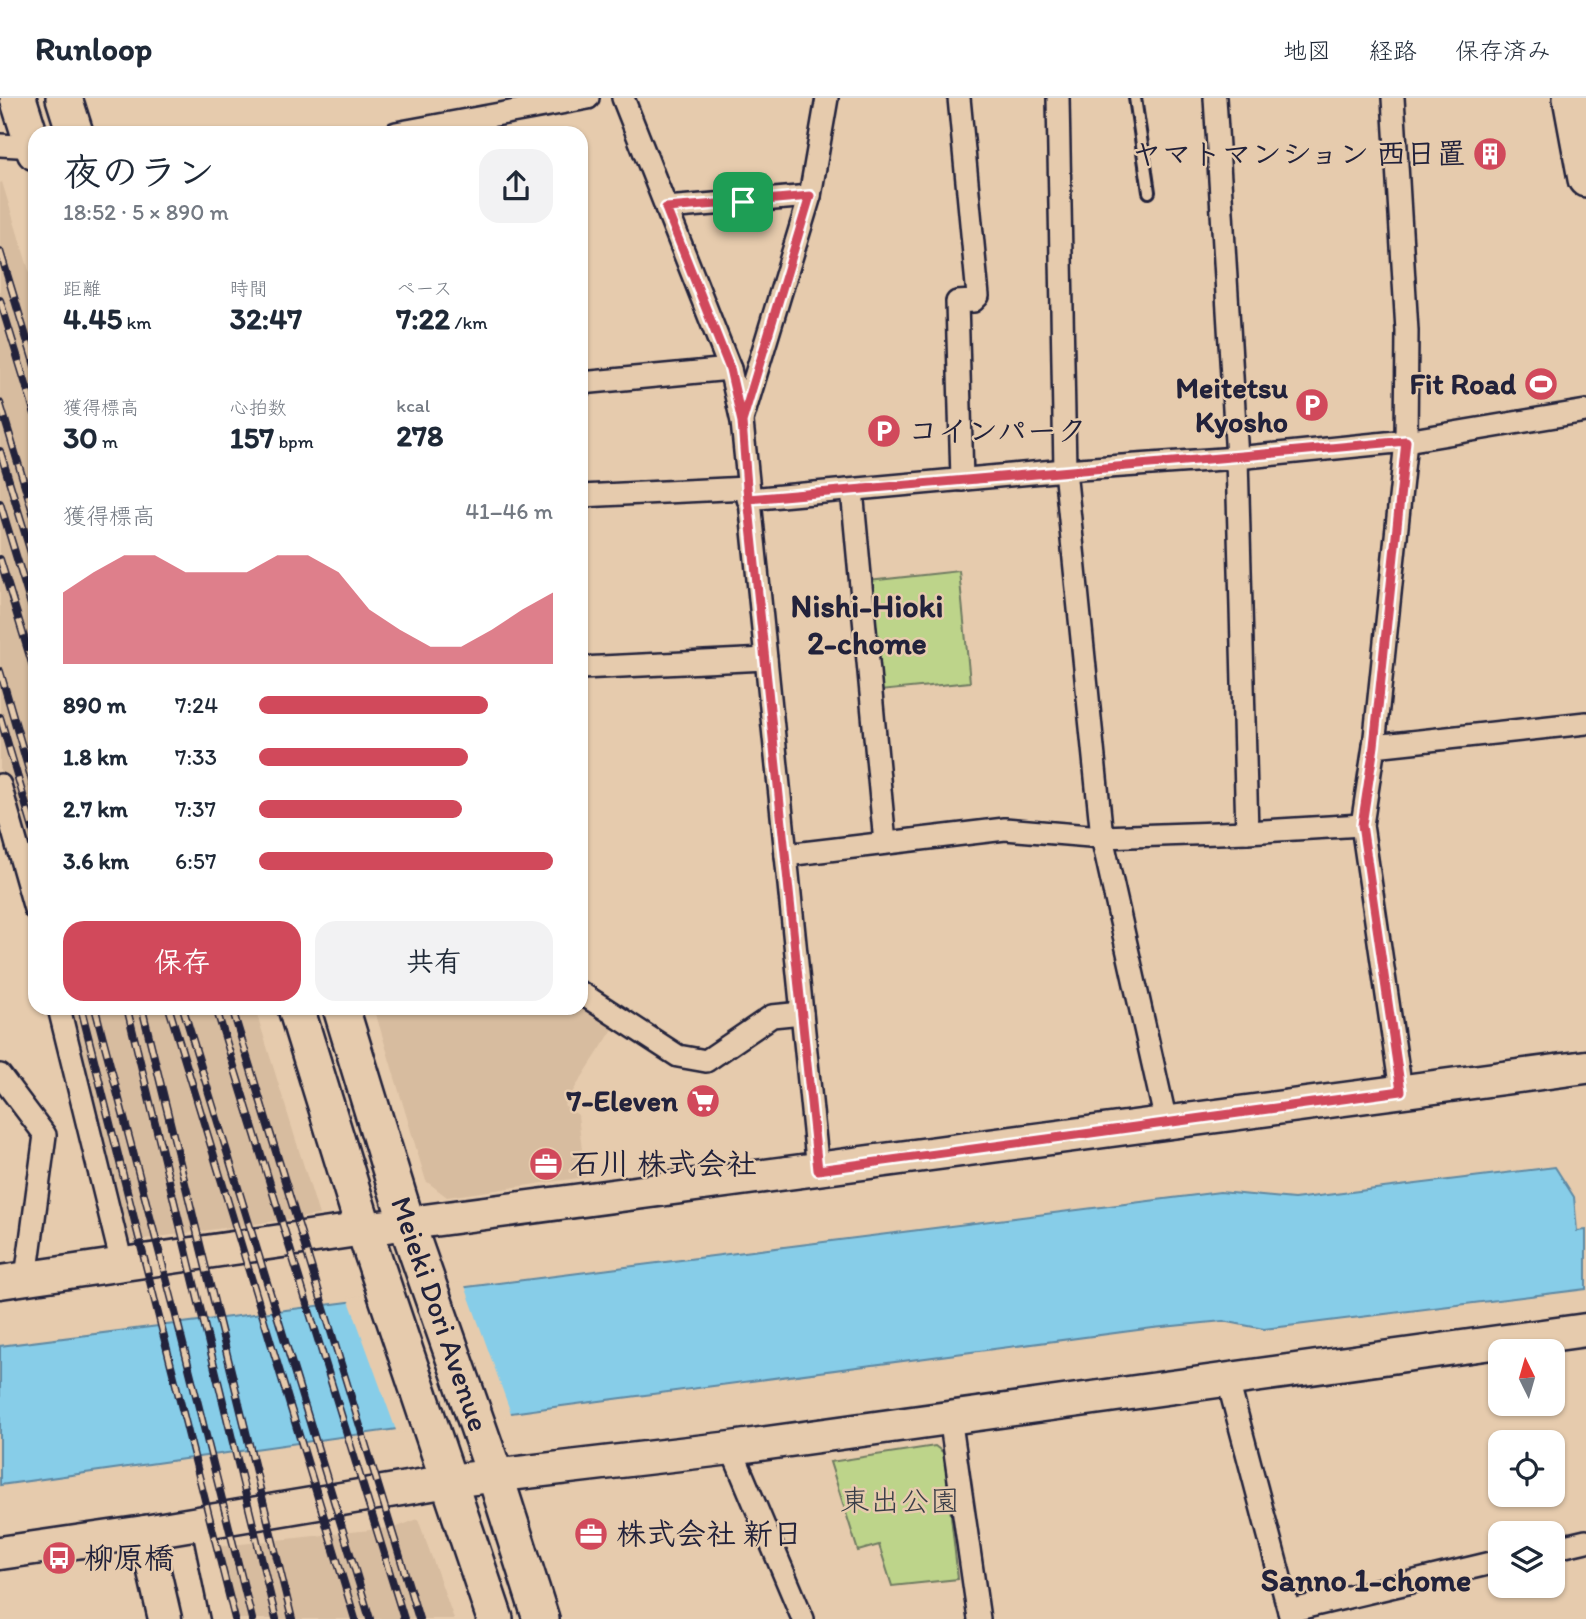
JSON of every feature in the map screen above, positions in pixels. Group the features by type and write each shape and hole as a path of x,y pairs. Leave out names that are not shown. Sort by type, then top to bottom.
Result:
{"main road":[{"path":"18,98 26,148"},
{"path":"64,98 73,126"},
{"path":"1571,98 1586,179"},
{"name":"Meieki Dori Avenue","path":"298,1015 364,1229 495,1619"},
{"name":"Meieki Dori Avenue","path":"343,1015 407,1224 495,1475 541,1619"}],"street":[{"path":"434,126 588,98"},
{"path":"623,98 730,369 742,422 818,1170"},
{"path":"742,422 810,196 827,98"},
{"path":"959,98 978,296 973,301 957,303 961,480"},
{"path":"1058,98 1066,470 1102,837 1166,1122"},
{"path":"1215,98 1237,458 1247,832"},
{"path":"1393,98 1407,331 1406,441 1374,746 1362,825 1401,1091"},
{"path":"666,208 810,196"},
{"path":"588,382 730,369"},
{"path":"588,496 852,490 1066,470 1237,458 1406,441 1586,411"},
{"path":"852,490 885,843"},
{"path":"588,668 766,660"},
{"path":"1374,746 1586,723"},
{"path":"0,785 28,884"},
{"path":"786,855 1005,829 1102,837 1362,825"},
{"path":"588,998 678,1056 706,1061 772,1016 802,1013"},
{"path":"61,1015 122,1264"},
{"path":"0,1075 45,1135 13,1280 364,1229 1586,1067"},
{"path":"0,1562 0,1553 145,1532 449,1481 731,1448 1586,1330"},
{"path":"1228,1381 1290,1615 1488,1564"},
{"path":"950,1417 979,1619"},
{"path":"731,1448 803,1619"},
{"path":"202,1522 222,1619"},
{"path":"145,1532 165,1619"},
{"path":"1565,1546 1586,1541"}],"lane":[{"path":"1135,98 1149,192"}],"shaded area":[{"path":"2,182 28,267 28,883 0,784"},
{"path":"588,1004 617,1023 564,1105 578,1115 585,1177 447,1197 426,1181 376,1015 588,1015"},
{"path":"65,1015 257,1015 319,1215 129,1241"},
{"path":"418,1519 454,1619 229,1619 213,1547 397,1527"}],"green space":[{"path":"959,571 970,682 880,691 869,581"},
{"name":"東出公園","path":"935,1446 944,1453 958,1579 892,1586 879,1545 858,1551 830,1462"}],"water":[{"path":"1555,1167 1574,1197 1577,1231 1586,1230 1586,1289 1264,1329 1223,1321 1153,1328 554,1407 0,1485 0,1346 1220,1192 1294,1199"}],"pier":[{"path":"464,1283 512,1416 397,1433 348,1298"}],"railway":[{"path":"0,251 28,343"},
{"path":"0,300 28,391"},
{"path":"0,403 28,496"},
{"path":"0,451 28,543"},
{"path":"0,503 28,595"},
{"path":"0,559 28,650"},
{"path":"0,671 28,767"},
{"path":"0,717 28,812"},
{"path":"83,1015 235,1619"},
{"path":"97,1015 252,1619"},
{"path":"129,1015 276,1619"},
{"path":"144,1015 292,1619"},
{"path":"171,1015 355,1619"},
{"path":"185,1015 370,1619"},
{"path":"218,1015 404,1619"},
{"path":"234,1015 419,1619"}],"place":[{"name":"ヤマトマンション 西日置","path":"1490,154"},
{"name":"Fit Road","path":"1541,384"},
{"name":"Meitetsu Kyosho","path":"1312,405"},
{"name":"コインパーク","path":"884,431"},
{"name":"7-Eleven","path":"703,1101"},
{"name":"石川 株式会社","path":"546,1164"},
{"name":"株式会社 新日","path":"591,1534"},
{"name":"柳原橋","path":"59,1558"}],"district":[{"name":"Nishi-Hioki 2-chome","path":"867,624"},
{"name":"Sanno 1-chome","path":"1366,1580"}],"route":[{"path":"743,202 666,208 730,369 742,422 747,488 766,660 818,1170 1401,1091 1362,825 1374,746 1406,441 1237,458 1066,470 748,499 742,422 810,196 743,202"}]}
